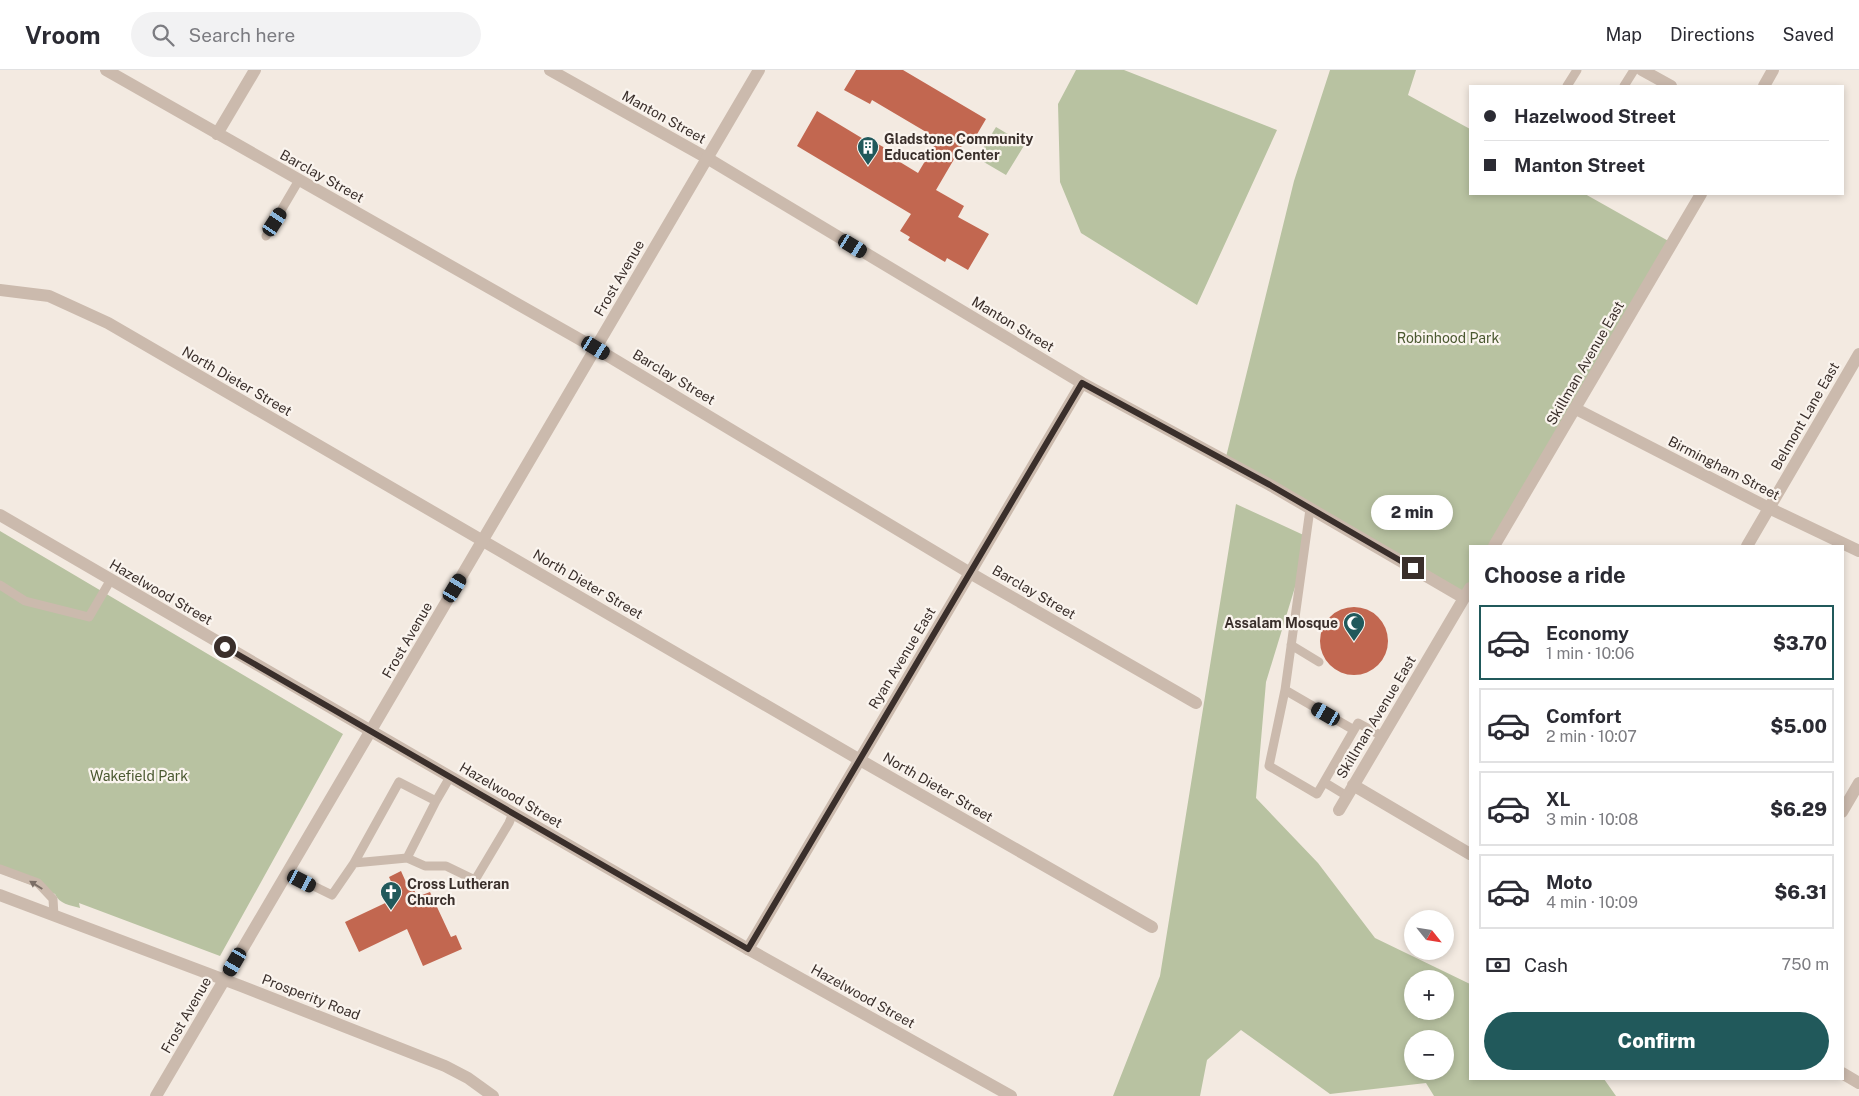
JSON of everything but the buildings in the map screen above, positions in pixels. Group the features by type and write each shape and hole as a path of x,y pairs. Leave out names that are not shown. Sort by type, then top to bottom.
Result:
{"street":[{"name":"Barclay Street","path":"106,70 596,348 970,572 1196,702"},
{"path":"217,134 255,70"},
{"name":"Manton Street","path":"550,70 707,158 1082,383 1467,593"},
{"name":"Frost Avenue","path":"156,1096 759,70"},
{"path":"1642,70 1669,85"},
{"path":"1765,85 1773,70"},
{"name":"Skillman Avenue East","path":"1495,545 1576,409 1699,195"},
{"name":"North Dieter Street","path":"0,290 50,296 108,323 860,760 1152,927"},
{"name":"Belmont Lane East","path":"1748,545 1859,354"},
{"name":"Ryan Avenue East","path":"748,949 1082,383"},
{"name":"Birmingham Street","path":"1576,409 1769,508 1859,551"},
{"name":"Hazelwood Street","path":"0,515 110,581 748,949 1010,1096"},
{"name":"Skillman Avenue East","path":"1339,810 1467,593"},
{"path":"1844,809 1859,783"},
{"path":"1350,790 1469,853"},
{"name":"Prosperity Road","path":"0,895 445,1066 468,1078 493,1096"},
{"path":"1844,1074 1859,1083"}],"lane":[{"path":"1568,85 1577,70"},
{"path":"1625,85 1634,70"},
{"path":"266,236 299,180"},
{"path":"1310,509 1285,690 1269,766 1317,794 1358,723 1382,736"},
{"path":"0,586 25,601 89,618 110,581"},
{"path":"1291,645 1319,662"},
{"path":"1285,690 1354,730"},
{"path":"407,858 450,777"},
{"path":"287,873 332,896 354,863 399,782 436,801"},
{"path":"1324,782 1350,790"},
{"path":"354,863 407,858 425,866 446,866 475,880 513,813"},
{"path":"0,869 38,884 53,899 54,916"}],"green space":[{"path":"1076,70 1124,70 1277,130 1197,305 1081,233 1060,182 1058,104"},
{"name":"Robinhood Park","path":"1330,70 1416,70 1408,95 1469,128 1469,195 1587,195 1672,243 1495,545 1469,545 1469,590 1464,598 1225,461 1294,181"},
{"path":"996,127 1025,144 1006,175 977,158"},
{"path":"1236,504 1310,538 1266,682 1256,798 1318,863 1375,938 1404,952 1404,960 1420,960 1441,970 1404,970 1404,1020 1454,1020 1454,976 1469,984 1469,1080 1605,1080 1616,1096 1434,1096 1426,1083 1330,1094 1241,1030 1207,1060 1200,1096 1113,1096 1160,976"},
{"name":"Wakefield Park","path":"0,531 343,734 220,956 79,903 80,908 65,904 55,894 0,873"}],"place":[{"name":"Gladstone Community Education Center","path":"868,166"},
{"name":"Assalam Mosque","path":"1354,642"},
{"name":"Cross Lutheran Church","path":"391,911"}],"route":[{"path":"225,647 748,949 1082,383 1270,485 1413,568"}]}
